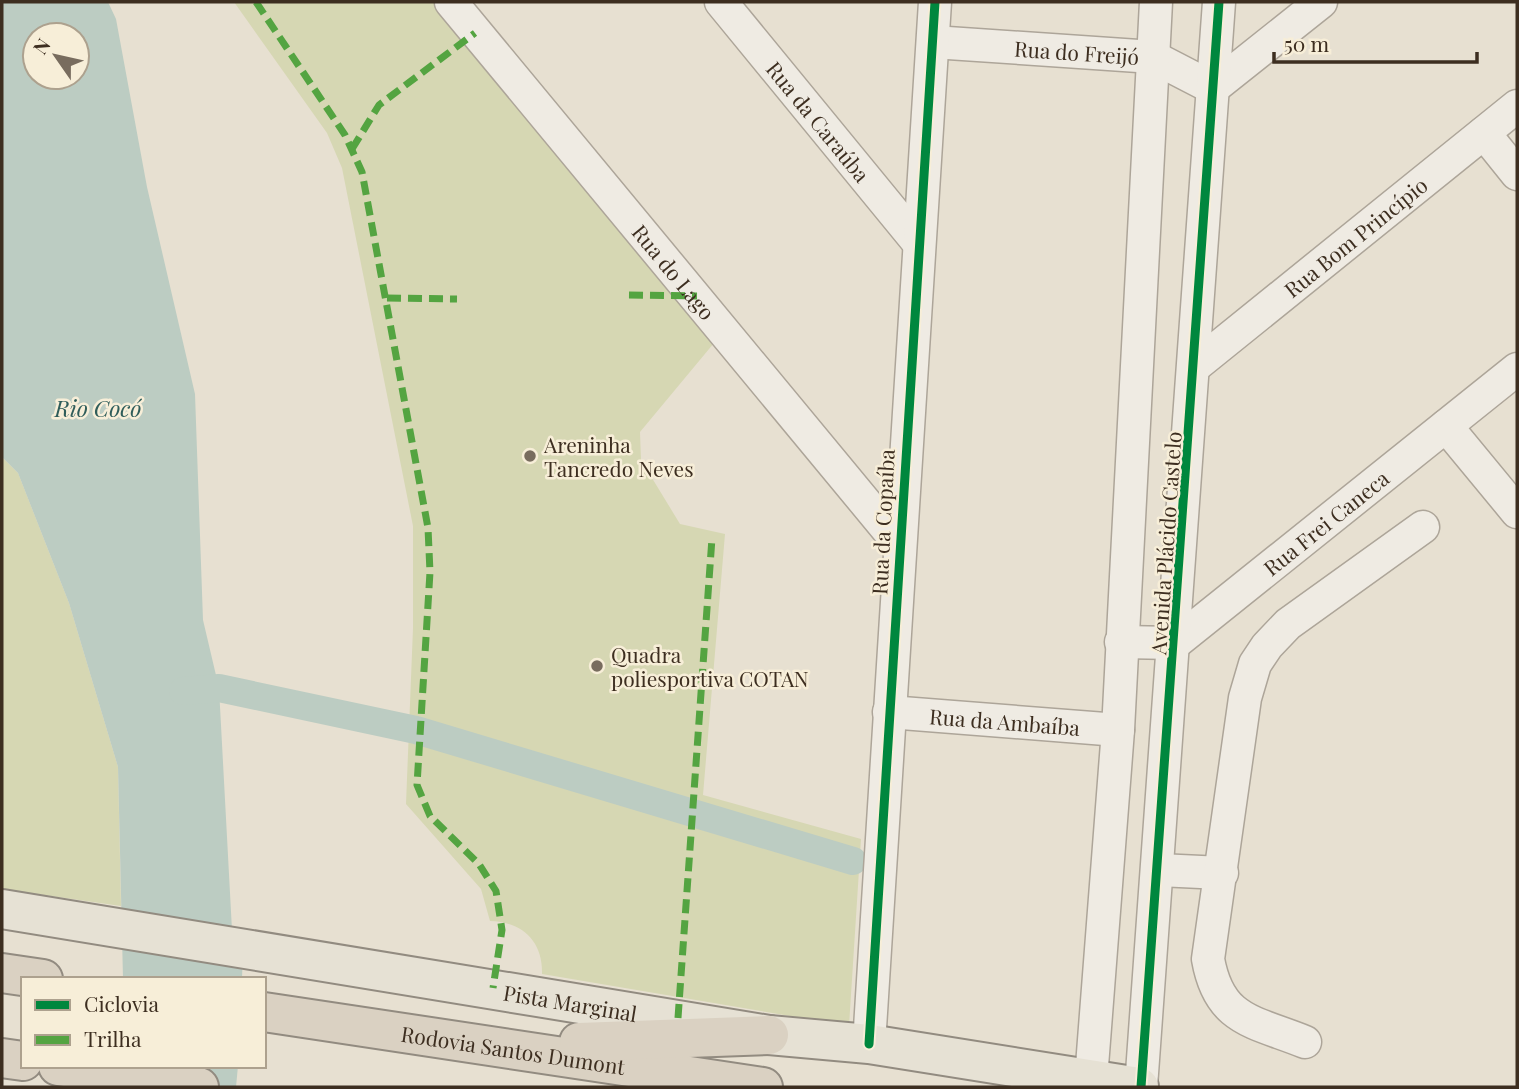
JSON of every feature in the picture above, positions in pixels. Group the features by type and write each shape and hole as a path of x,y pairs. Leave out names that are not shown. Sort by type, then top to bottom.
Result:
{"highway":[{"name":"Rodovia Santos Dumont","path":"280,1014 763,1087"},
{"path":"486,1045 769,1035"},
{"path":"71,1068 199,1087"}],"main road":[{"name":"Pista Marginal","path":"2,909 769,1035 869,1044 1140,1087"}],"street":[{"name":"Rua do Lago","path":"451,2 898,542"},
{"name":"Rua da Caraúba","path":"721,2 917,241"},
{"name":"Rua da Copaíba","path":"869,1044 917,241 935,2"},
{"name":"Avenida Plácido Castelo","path":"1091,1079 1118,730 1156,2"},
{"name":"Avenida Plácido Castelo","path":"1140,1087 1159,870 1219,2"},
{"path":"1213,88 1321,2"},
{"name":"Rua do Freijó","path":"933,42 1153,58 1213,88"},
{"name":"Rua Bom Princípio","path":"1195,366 1517,106"},
{"path":"1484,133 1517,174"},
{"name":"Rua Frei Caneca","path":"1175,643 1517,369"},
{"path":"1446,426 1517,512"},
{"path":"1305,1042 1240,1016 1224,1003 1213,984 1208,958 1245,698 1255,664 1267,646 1289,624 1423,527"},
{"path":"1121,642 1175,643"},
{"name":"Rua da Ambaíba","path":"889,712 1118,730"},
{"path":"1159,870 1222,873"}],"green space":[{"path":"234,2 439,2 714,343 640,432 641,460 680,524 725,534 703,795 861,839 849,1026 542,974 539,952 534,943 512,925 490,921 481,889 406,804 413,628 413,526 342,168 327,133"},
{"path":"2,457 18,473 69,603 118,767 121,906 2,889"}],"water":[{"name":"Rio Cocó","path":"2,2 108,2 116,19 147,187 195,394 203,620 219,688 232,930 243,948 242,977 123,977 118,767 69,603 18,473 2,457"},
{"path":"137,1068 238,1068 236,1087 137,1087"}],"waterway":[{"path":"183,691 219,688 416,730 853,861"}],"marked path":[{"path":"256,2 345,135 362,172 428,528 430,572 417,785 430,816 479,864 496,891 502,930 493,988"},
{"path":"352,149 379,105 475,33"},
{"path":"629,295 697,296"},
{"path":"387,298 457,299"},
{"path":"678,1018 712,538"}],"cycle path":[{"path":"869,1044 935,2"},
{"path":"1141,1087 1219,2"}],"place":[{"name":"Areninha Tancredo Neves","path":"530,456"},
{"name":"Quadra poliesportiva COTAN","path":"597,666"}]}
